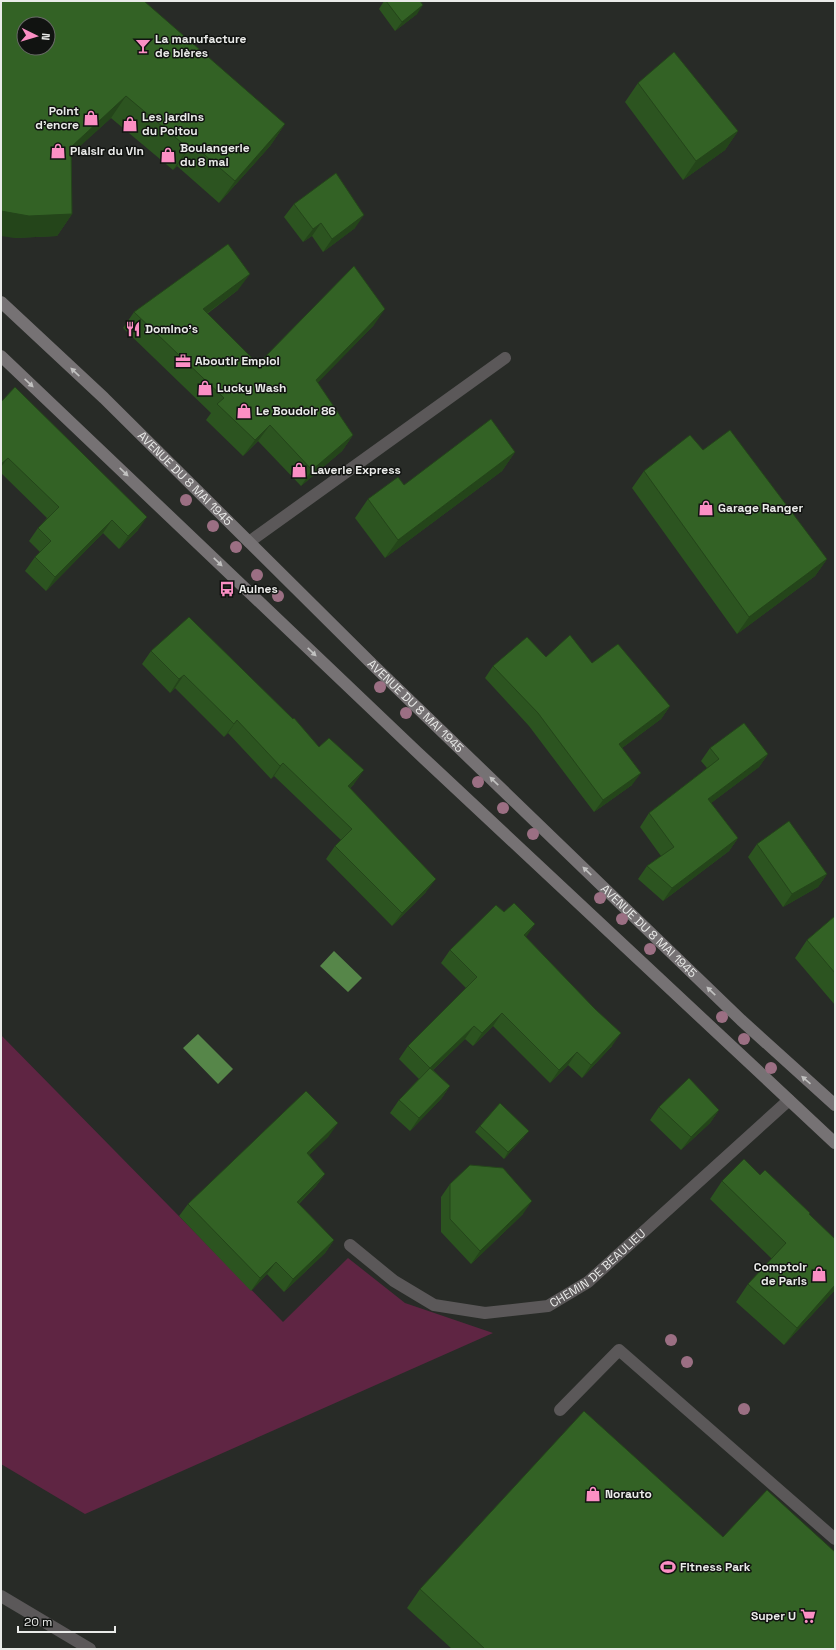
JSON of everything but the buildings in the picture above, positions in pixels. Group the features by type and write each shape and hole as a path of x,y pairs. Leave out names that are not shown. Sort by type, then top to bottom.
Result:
{"main road":[{"name":"AVENUE DU 8 MAI 1945","path":"1,302 104,398 379,670 736,1014 835,1105"},
{"path":"1,356 428,762 835,1144"}],"street":[{"path":"249,542 505,358"},
{"name":"CHEMIN DE BEAULIEU","path":"350,1245 394,1281 434,1305 485,1313 548,1306 588,1282 789,1100"},
{"path":"560,1410 619,1350 835,1538"},
{"path":"1,1596 90,1649"}],"shaded area":[{"path":"334,951 362,978 348,992 320,966"},
{"path":"198,1034 233,1069 218,1084 183,1048"},
{"path":"1,1035 283,1322 348,1258 405,1303 493,1333 85,1514 1,1464"}],"place":[{"name":"La manufacture de bières","path":"143,46"},
{"name":"Point d'encre","path":"91,118"},
{"name":"Les jardins du Poitou","path":"130,124"},
{"name":"Plaisir du Vin","path":"58,151"},
{"name":"Boulangerie du 8 mai","path":"168,155"},
{"name":"Domino's","path":"133,329"},
{"name":"Aboutir Emploi","path":"183,361"},
{"name":"Lucky Wash","path":"205,388"},
{"name":"Le Boudoir 86","path":"244,411"},
{"name":"Laverie Express","path":"299,470"},
{"name":"Garage Ranger","path":"706,508"},
{"name":"Aulnes","path":"227,589"},
{"name":"Comptoir de Paris","path":"819,1274"},
{"name":"Norauto","path":"593,1494"},
{"name":"Fitness Park","path":"668,1567"},
{"name":"Super U","path":"808,1616"}]}
